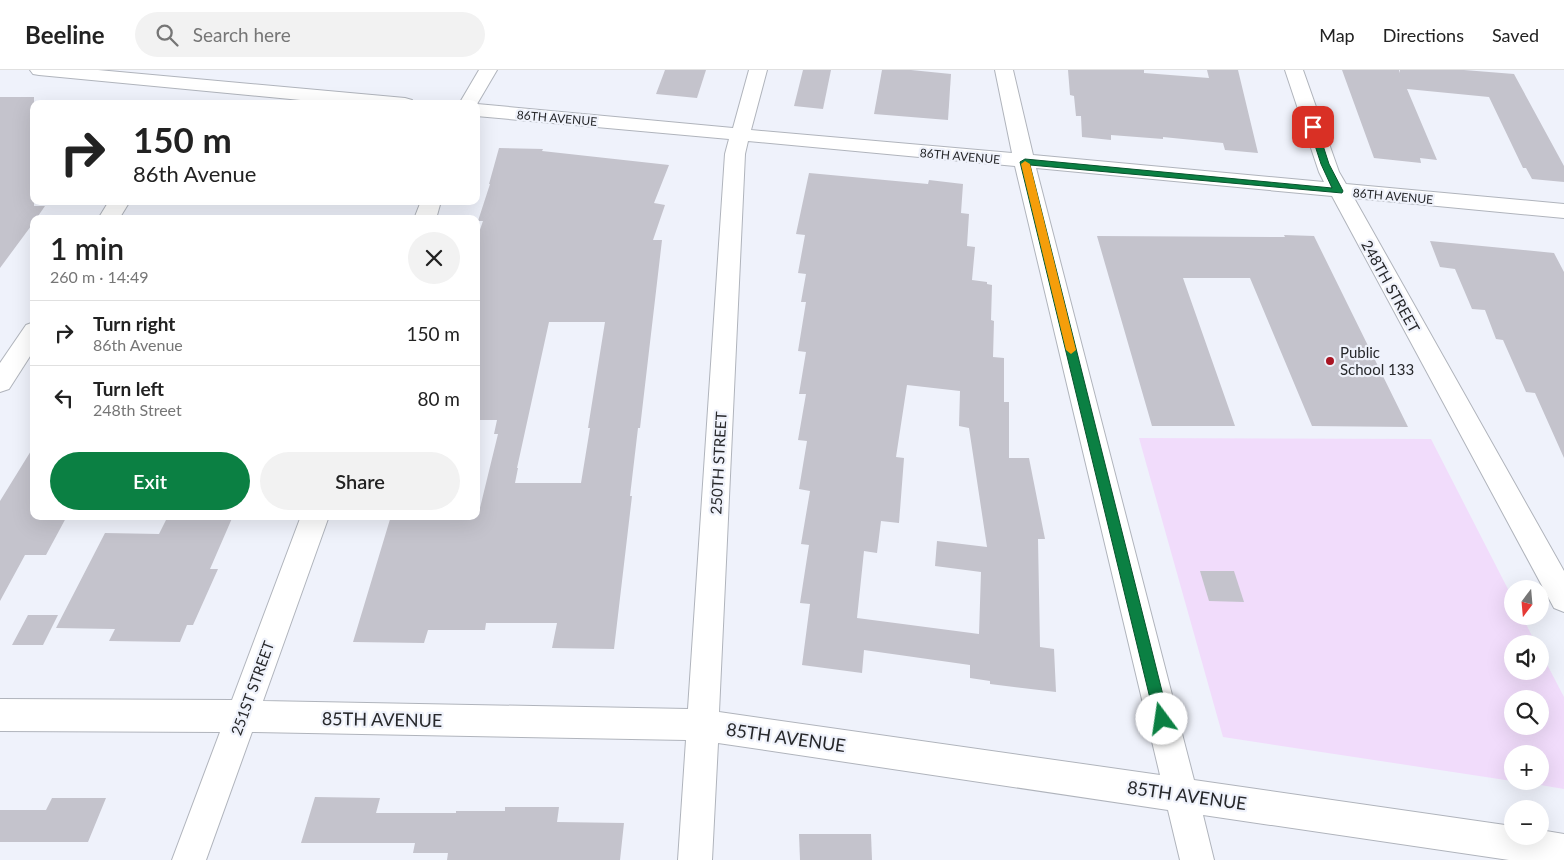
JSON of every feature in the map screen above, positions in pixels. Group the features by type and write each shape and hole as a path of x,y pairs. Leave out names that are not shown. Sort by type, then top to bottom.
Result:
{"street":[{"path":"39,70 360,100"},
{"path":"188,100 218,70"},
{"path":"470,100 488,70"},
{"name":"250TH STREET","path":"695,860 734,164 740,134 758,70"},
{"path":"1004,70 1197,860"},
{"name":"248TH STREET","path":"1294,70 1325,164 1564,599"},
{"name":"86TH AVENUE","path":"480,110 1564,211"},
{"path":"0,382 30,337"},
{"name":"251ST STREET","path":"190,860 314,520"},
{"name":"85TH AVENUE","path":"0,715 241,716 703,725 1564,852"}],"shaded area":[{"path":"1139,438 1431,439 1504,581 1504,625 1526,625 1532,635 1504,635 1504,680 1549,680 1549,668 1564,697 1564,789 1549,786 1549,745 1504,745 1504,780 1223,737"}],"building":[{"path":"665,70 706,70 697,98 656,94"},
{"path":"803,70 831,70 823,109 794,106"},
{"path":"882,70 911,70 951,74 948,120 874,114"},
{"path":"1068,70 1144,70 1144,73 1209,78 1207,70 1238,70 1258,153 1225,150 1223,143 1163,137 1163,139 1111,135 1111,140 1082,137 1081,116 1076,116 1074,96 1070,95"},
{"path":"1342,70 1399,70 1400,73 1400,70 1464,70 1514,74 1564,166 1564,182 1532,179 1526,168 1523,168 1489,97 1407,89 1437,160 1420,158 1421,163 1374,158"},
{"path":"0,97 34,97 34,100 30,100 30,205 45,206 39,215 30,215 30,227 0,268"},
{"path":"499,148 543,149 542,151 669,165 654,203 665,205 653,240 662,240 630,496 632,496 614,649 552,648 557,623 486,623 485,630 428,630 424,643 353,642 390,520 480,520 480,508 498,434 494,434 497,420 480,420 480,230 483,221 480,221 480,215","holes":["549,322 605,322 588,428 590,428 581,483 515,483"]},
{"path":"809,173 928,184 929,180 963,184 961,213 969,214 967,246 975,247 972,280 987,282 987,284 992,285 993,357 1004,358 1004,402 1009,402 1009,458 1029,458 1045,539 1038,539 1040,647 1054,649 1056,692 990,684 990,681 970,678 970,665 864,650 862,673 802,665 810,604 800,603 809,545 801,544 810,491 799,489 807,441 798,440 806,394 799,394 806,352 798,351 806,302 801,302 806,274 798,273 805,235 796,234","holes":["907,385 960,391 959,426 969,428 987,547 937,541 935,566 981,572 979,634 857,618 864,551 877,553 881,521 899,523 904,458 896,457"]},
{"name":"Public School 133","path":"1284,235 1314,236 1408,427 1312,426 1250,278 1183,278 1235,426 1152,426 1097,236 1285,237"},
{"path":"1430,241 1554,253 1564,272 1564,458 1535,393 1526,392 1503,340 1496,339 1485,310 1472,309 1455,269 1440,267"},
{"path":"30,452 30,520 65,520 46,555 25,555 0,601 0,501"},
{"path":"166,520 231,520 210,569 218,569 193,625 187,625 180,642 109,641 115,629 56,628 105,533 159,534"},
{"path":"1200,571 1234,571 1244,602 1209,601"},
{"path":"28,615 58,615 43,645 12,645"},
{"path":"315,797 380,798 376,813 456,813 456,811 505,811 505,807 559,807 557,822 624,823 620,860 447,860 448,853 413,853 415,843 301,843"},
{"path":"52,798 106,798 88,842 0,842 0,810 46,810"},
{"path":"799,834 871,834 872,860 800,860"}],"slow traffic":[{"path":"1025,164 1071,350"}],"place":[{"name":"Public School 133","path":"1330,361"}],"route":[{"path":"1162,719 1025,162 1339,191 1325,164 1313,127"}]}
